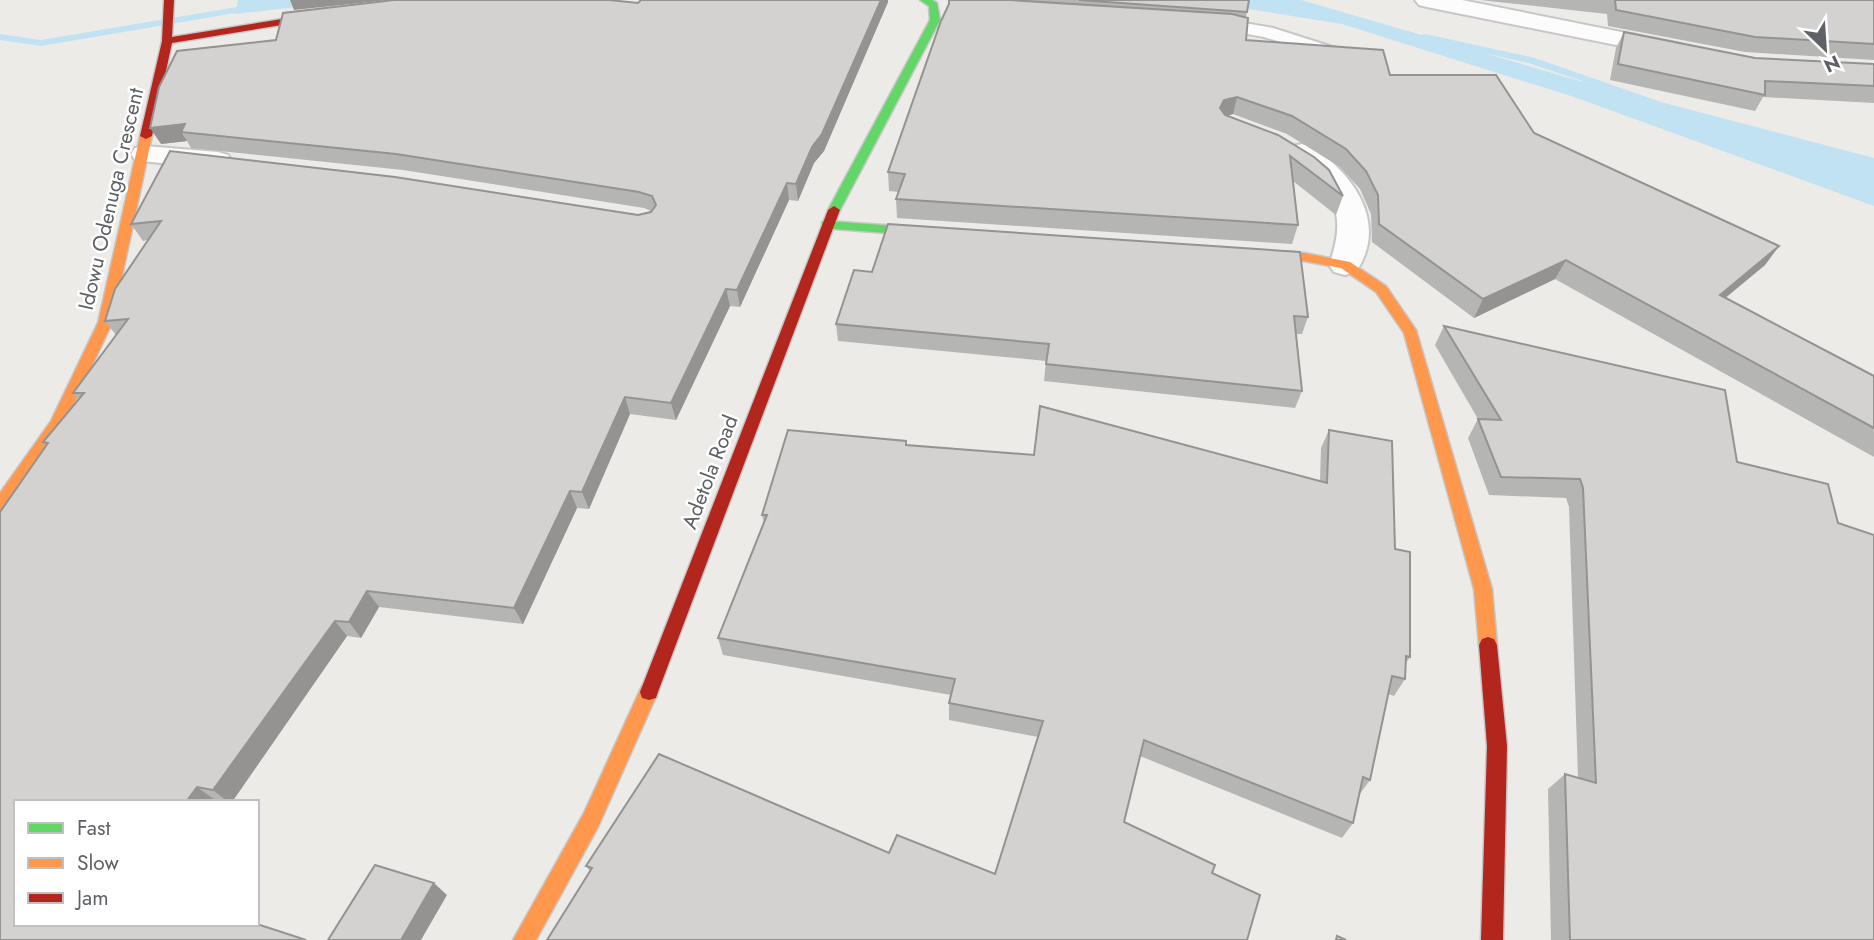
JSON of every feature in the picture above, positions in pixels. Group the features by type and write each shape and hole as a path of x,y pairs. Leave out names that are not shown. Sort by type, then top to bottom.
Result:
{"street":[{"name":"Idowu Odenuga Crescent","path":"0,506 57,423 105,323 145,154 168,33 169,0"},
{"path":"1440,2 1691,53"},
{"name":"Adetola Road","path":"524,940 591,820 645,702 826,225 935,8"},
{"path":"168,33 345,12"},
{"path":"1282,141 1310,157 1343,192 1354,213 1354,237 1345,265"},
{"path":"145,154 241,163"},
{"path":"826,225 949,233"},
{"path":"1236,253 1304,257 1345,265 1381,289 1411,332 1483,589 1497,746 1492,940"}],"lane":[{"path":"1189,21 1229,24 1267,32 1344,57"}],"water":[{"path":"238,0 357,0 236,14"},
{"path":"1191,0 1301,0 1573,79 1874,158 1874,206 1574,97 1342,24"}],"building":[{"path":"394,0 609,0 638,3 641,0 881,0 822,134 812,147 796,184 787,183 737,290 726,289 671,403 625,397 582,492 570,491 514,608 367,591 349,622 335,621 213,790 197,787 187,800 14,800 14,926 259,925 306,940 0,940 0,512 48,443 43,442 84,393 73,393 128,319 105,321 115,289 161,221 131,224 170,151 395,177 638,215 651,212 656,205 652,196 639,192 396,154 181,132 185,124 150,128 159,87 177,51 276,40 283,13"},
{"path":"949,0 1010,0 1232,14 1248,18 1246,40 1383,50 1390,75 1496,75 1534,133 1779,246 1720,295 1874,376 1874,428 1566,260 1483,299 1379,224 1378,195 1366,171 1346,149 1292,116 1237,97 1224,100 1220,108 1225,115 1278,135 1314,157 1329,170 1343,196 1290,156 1298,225 896,199 905,174 888,172"},
{"path":"1079,0 1249,0 1247,12"},
{"path":"1615,0 1874,0 1874,44 1755,37 1616,10"},
{"path":"1624,32 1755,58 1874,64 1874,86 1765,81 1765,95 1618,64"},
{"path":"888,224 1300,252 1308,317 1294,316 1302,391 1046,364 1049,344 836,324 854,270 872,272"},
{"path":"1444,326 1725,390 1737,462 1828,484 1838,523 1874,535 1874,940 1570,940 1565,774 1596,783 1583,488 1580,479 1501,477 1478,419 1501,420"},
{"path":"1040,406 1327,483 1329,430 1392,441 1395,549 1410,552 1410,657 1406,656 1405,679 1392,676 1370,780 1363,777 1353,823 1144,740 1124,822 1215,865 1212,873 1260,895 1247,940 547,940 592,868 586,866 659,754 889,853 897,835 995,874 1043,721 949,703 955,679 718,638 767,515 762,515 788,430 906,441 906,445 1034,455"},
{"path":"375,865 434,883 401,940 328,940"}],"waterway":[{"path":"0,37 41,43 295,0"},
{"path":"1425,37 1531,60 1656,102"}],"traffic: fast":[{"path":"834,210 935,20 934,5 925,0"},
{"path":"826,225 939,233"}],"traffic: slow":[{"path":"0,506 57,423 105,323 146,136"},
{"path":"1250,254 1304,257 1345,265 1381,289 1411,333 1483,589 1488,645"},
{"path":"524,940 591,820 649,692"}],"traffic: jam":[{"path":"146,136 167,41 169,0"},
{"path":"167,41 331,14"},
{"path":"649,692 834,210"},
{"path":"1488,645 1497,746 1492,940"}]}
